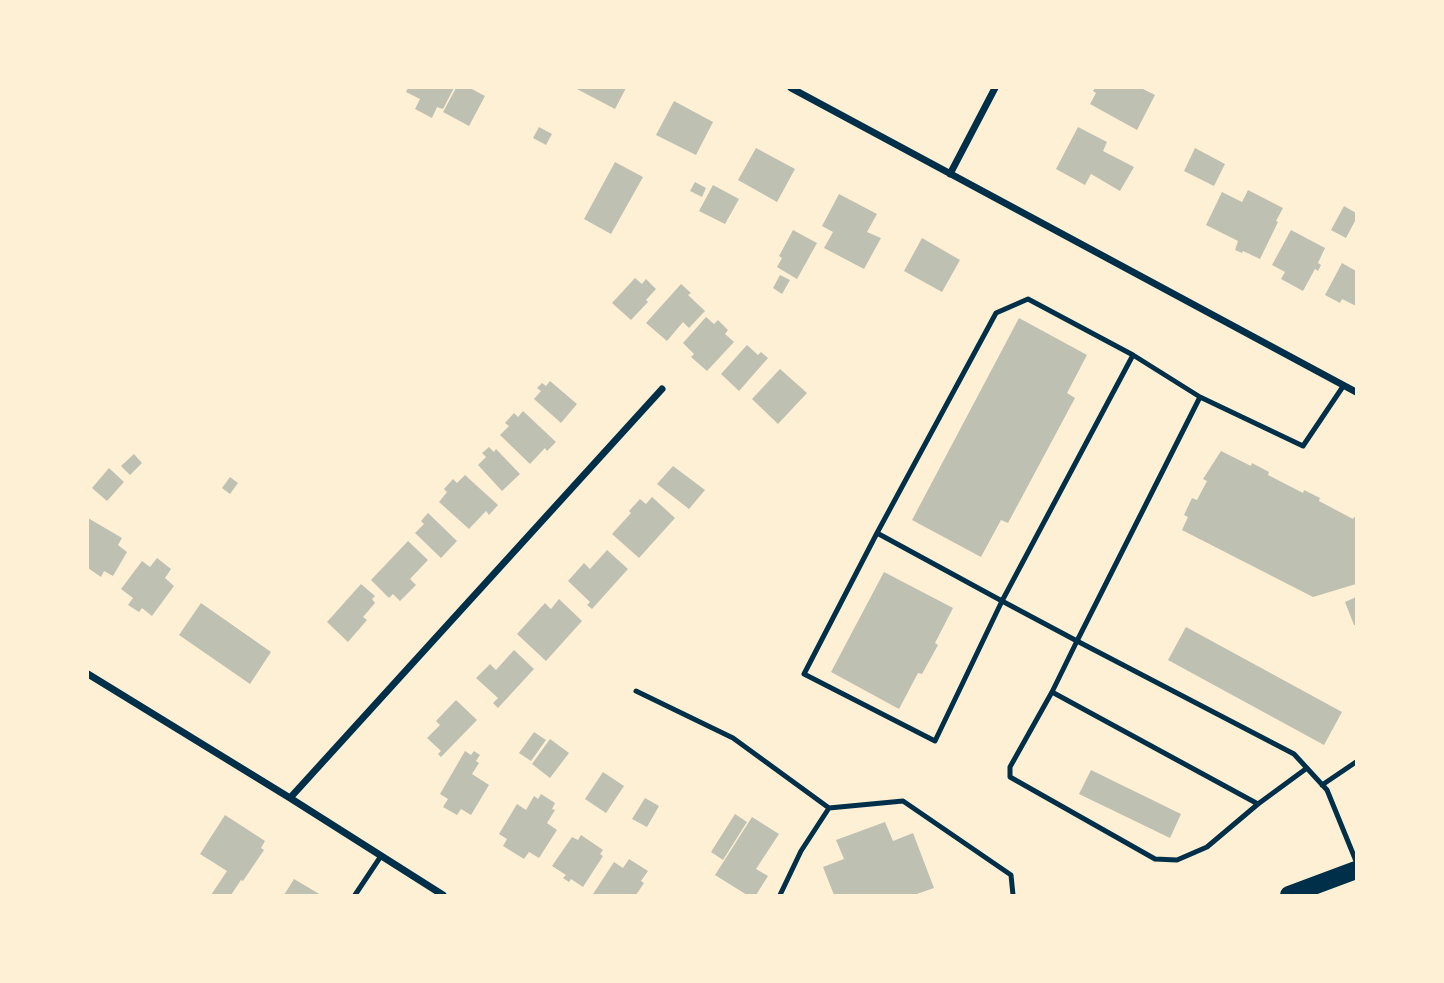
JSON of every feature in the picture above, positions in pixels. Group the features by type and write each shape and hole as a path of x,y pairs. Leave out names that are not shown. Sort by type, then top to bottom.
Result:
{"main road":[{"path":"1289,895 1356,870"}],"street":[{"path":"791,88 1356,392"},
{"path":"950,173 995,88"},
{"path":"290,798 662,389"},
{"path":"88,674 443,895"}],"lane":[{"path":"1133,355 1002,601 935,741 804,674 996,313 1028,299 1133,355 1200,397 1303,446 1344,385"},
{"path":"1200,397 1052,692 1010,766 1010,777 1155,859 1177,860 1207,848 1258,804 1307,768"},
{"path":"877,533 1294,754 1327,790 1356,861"},
{"path":"636,691 733,738 830,808 903,801 1011,875 1013,895"},
{"path":"1052,692 1258,804"},
{"path":"1322,785 1356,762"},
{"path":"780,895 801,851 830,808"},
{"path":"355,895 381,856"}],"building":[{"path":"408,88 454,88 443,109 437,107 432,118 415,109 420,99 406,92"},
{"path":"456,88 470,88 485,96 469,126 443,112"},
{"path":"575,88 626,88 615,109"},
{"path":"1095,88 1141,88 1155,95 1137,130 1090,104 1096,93 1093,91"},
{"path":"674,101 713,122 696,155 656,135"},
{"path":"539,127 552,134 546,145 533,138"},
{"path":"1078,127 1107,142 1103,151 1134,167 1120,191 1091,174 1085,185 1056,169"},
{"path":"756,148 795,169 777,202 738,180"},
{"path":"1195,148 1225,164 1214,186 1184,171"},
{"path":"615,162 643,177 611,234 584,219"},
{"path":"695,182 706,188 702,197 690,191"},
{"path":"713,185 739,199 725,224 699,211"},
{"path":"1248,190 1283,208 1260,259 1235,250 1238,241 1206,225 1222,192 1242,202"},
{"path":"839,194 877,214 867,232 881,238 864,269 824,248 833,232 822,226"},
{"path":"1344,206 1356,213 1356,219 1346,238 1331,230"},
{"path":"793,230 817,243 797,279 777,267 782,258 779,256"},
{"path":"1291,230 1325,248 1318,263 1321,265 1318,271 1315,269 1303,291 1281,279 1285,272 1272,265"},
{"path":"922,238 960,260 942,292 904,271"},
{"path":"1342,263 1356,271 1356,306 1342,299 1340,303 1325,295"},
{"path":"780,275 790,280 782,294 773,288"},
{"path":"635,278 642,284 646,279 656,289 631,320 612,303"},
{"path":"681,284 705,311 689,328 683,322 667,341 646,323"},
{"path":"706,317 714,324 718,320 728,330 725,334 734,342 707,371 691,357 694,354 683,343"},
{"path":"1019,318 1087,355 1067,393 1075,398 1008,523 1001,520 981,557 912,520"},
{"path":"747,345 758,355 761,352 768,358 739,391 721,374"},
{"path":"780,369 807,393 778,424 752,399"},
{"path":"550,381 577,404 561,423 534,399 541,391 537,388 542,383 546,386"},
{"path":"523,411 556,442 547,451 545,448 530,464 500,435 509,426 505,423 514,413 518,417"},
{"path":"489,447 494,452 496,449 520,474 502,491 478,465 486,457 482,453"},
{"path":"1221,451 1251,466 1252,463 1269,472 1268,475 1303,493 1304,490 1320,498 1319,501 1353,519 1356,518 1356,584 1313,597 1182,530 1188,517 1184,515 1192,498 1197,500 1207,481 1203,479"},
{"path":"134,454 142,463 130,475 121,466"},
{"path":"673,466 705,490 689,509 657,484"},
{"path":"109,468 124,482 107,501 92,488"},
{"path":"465,475 498,505 489,515 486,511 469,529 439,502 447,492 444,489 453,479 457,483"},
{"path":"230,477 238,483 230,494 222,488"},
{"path":"652,497 675,518 639,558 612,534 640,499 646,504"},
{"path":"428,513 457,541 441,558 415,533 424,524 421,521"},
{"path":"88,518 122,538 118,545 127,552 113,576 104,571 101,577 88,568"},
{"path":"408,541 428,560 410,579 416,585 400,601 393,594 389,598 371,580"},
{"path":"607,550 628,569 592,609 587,605 590,602 568,581 584,563 590,569"},
{"path":"157,558 171,569 165,578 174,586 152,616 142,608 139,612 128,605 133,598 121,589 142,561 150,567"},
{"path":"884,572 953,608 935,643 938,645 922,674 918,673 899,709 831,672"},
{"path":"361,584 375,596 372,599 375,603 363,617 367,620 348,642 327,622"},
{"path":"1356,597 1356,625 1354,625 1345,602"},
{"path":"559,599 582,621 546,661 517,634 545,603 551,609"},
{"path":"201,603 271,652 250,684 179,635"},
{"path":"1186,627 1342,712 1324,745 1168,660"},
{"path":"514,650 534,669 498,708 493,703 498,698 476,678 490,664 496,670"},
{"path":"456,700 477,720 441,757 438,754 441,751 427,738 440,725 436,721"},
{"path":"534,732 546,740 531,761 519,753"},
{"path":"550,739 569,753 550,778 532,764"},
{"path":"465,751 471,755 474,751 480,755 476,761 479,763 472,774 489,785 471,815 461,809 457,815 443,807 448,799 440,794"},
{"path":"1091,770 1181,814 1170,838 1079,794"},
{"path":"603,772 624,786 606,813 585,799"},
{"path":"541,794 555,803 552,809 555,810 547,823 557,830 539,858 529,852 524,859 503,846 507,839 499,834 517,804 526,810 534,796 538,799"},
{"path":"645,798 659,806 647,827 632,819"},
{"path":"735,814 747,822 723,860 711,852"},
{"path":"225,815 265,841 261,848 264,850 231,895 211,895 227,871 200,854"},
{"path":"752,817 779,834 756,869 768,876 756,895 747,895 715,875"},
{"path":"885,822 893,841 913,833 934,888 914,895 834,895 823,867 844,859 836,840"},
{"path":"581,835 603,850 600,854 603,856 583,887 571,879 569,882 563,878 566,875 552,866 572,837 578,840"},
{"path":"629,859 648,871 636,895 593,894 614,862 623,868"},
{"path":"294,879 321,895 284,895"}]}
